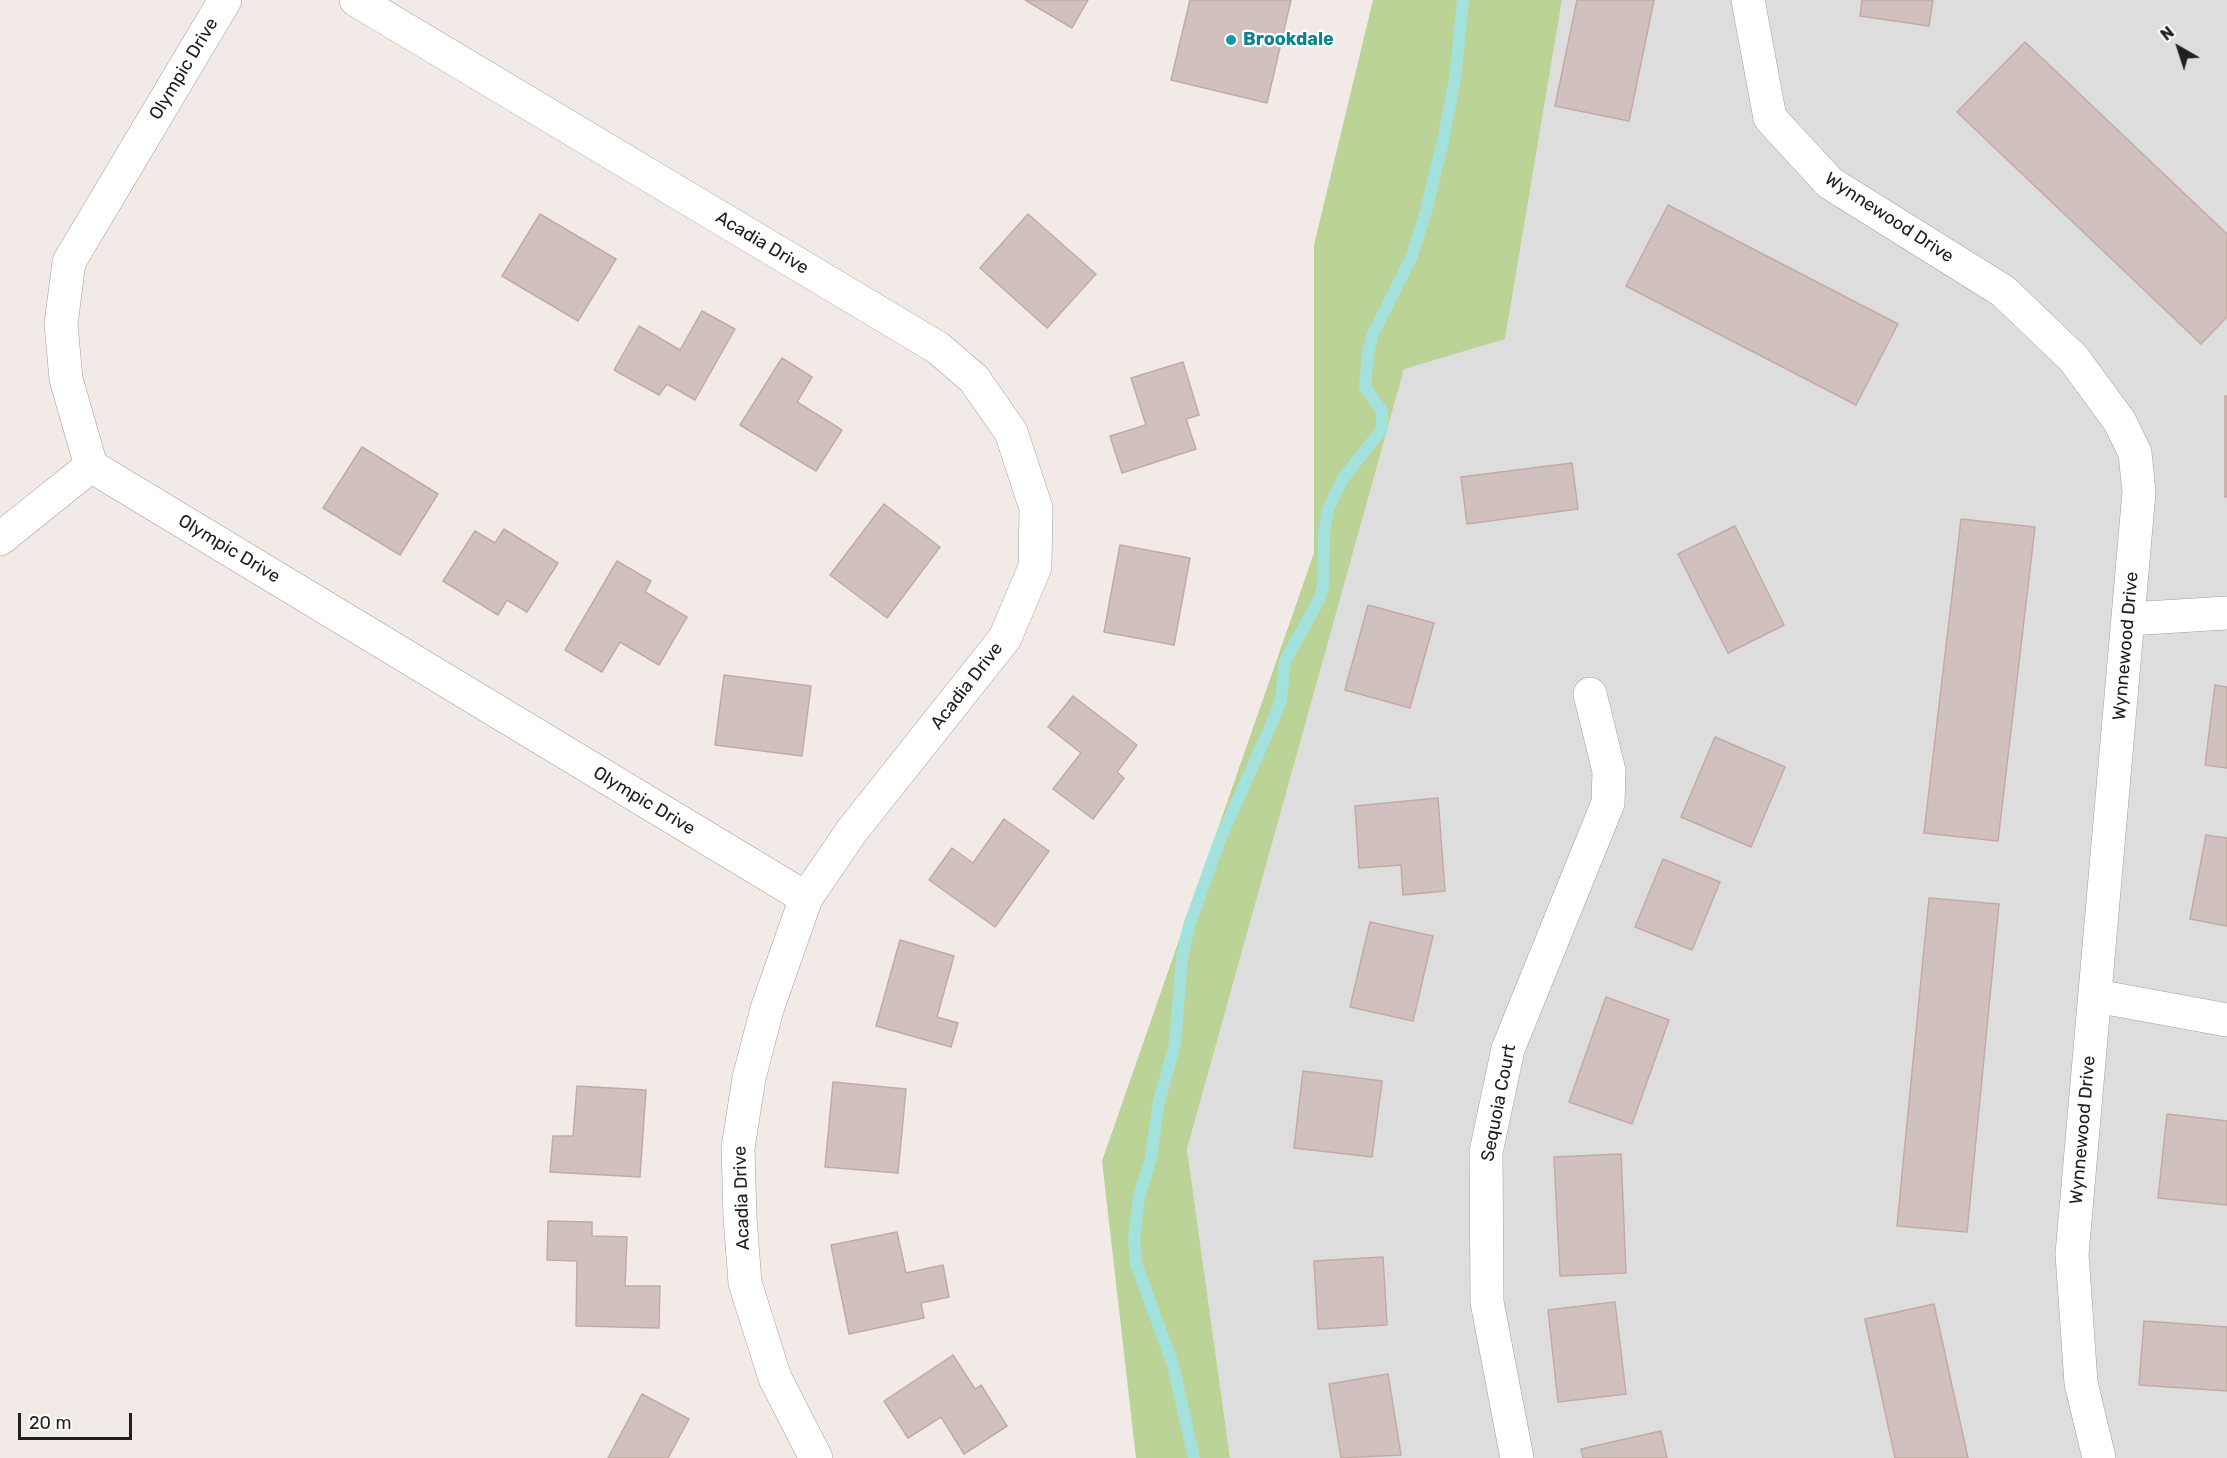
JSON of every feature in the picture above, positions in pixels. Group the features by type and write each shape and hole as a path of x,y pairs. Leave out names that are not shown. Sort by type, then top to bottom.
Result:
{"street":[{"name":"Olympic Drive","path":"225,0 69,262 61,324 66,379 91,466 806,898"},
{"name":"Acadia Drive","path":"356,0 938,348 975,379 1011,432 1036,508 1035,567 1005,638 851,832 806,898 768,1008 749,1078 738,1148 745,1284 775,1378 816,1458"},
{"name":"Wynnewood Drive","path":"1748,0 1770,118 1830,183 2003,291 2074,359 2120,422 2135,453 2139,492 2072,1254 2081,1383 2099,1458"},
{"path":"0,539 91,466"},
{"path":"2128,620 2227,613"},
{"name":"Sequoia Court","path":"1517,1458 1487,1302 1486,1152 1508,1049 1608,803 1609,771 1590,694"},
{"path":"2096,996 2227,1020"}],"shaded area":[{"path":"1562,0 2227,0 2227,1458 1230,1458 1187,1149 1404,368 1505,338"}],"green space":[{"path":"1373,0 1562,0 1505,339 1404,369 1187,1149 1230,1458 1136,1458 1102,1161 1314,553 1314,245"}],"building":[{"path":"1025,0 1088,0 1072,28"},
{"name":"Brookdale","path":"1190,0 1291,0 1267,103 1171,80"},
{"path":"1577,0 1654,0 1629,121 1555,106"},
{"path":"1862,0 1933,0 1929,26 1860,16"},
{"path":"2025,42 2227,234 2227,317 2201,344 1957,112"},
{"path":"1668,205 1898,324 1856,405 1626,286"},
{"path":"540,214 616,259 578,321 502,276"},
{"path":"1028,214 1096,274 1047,328 980,268"},
{"path":"702,311 735,329 695,400 667,384 659,395 614,370 639,326 680,350"},
{"path":"782,358 812,377 797,402 842,430 816,471 740,425"},
{"path":"1183,362 1199,415 1186,419 1196,449 1122,473 1110,436 1146,425 1131,378"},
{"path":"2225,396 2227,396 2227,497 2225,497"},
{"path":"362,447 438,494 400,555 323,508"},
{"path":"1572,463 1578,509 1467,524 1461,477"},
{"path":"884,504 940,547 887,618 830,575"},
{"path":"1961,519 2035,527 1998,841 1924,833"},
{"path":"1735,526 1784,625 1728,653 1678,554"},
{"path":"504,529 558,563 527,612 507,600 498,615 443,581 475,531 495,543"},
{"path":"1120,545 1190,558 1174,645 1104,632"},
{"path":"617,561 651,581 645,592 687,617 659,665 620,642 602,672 565,650"},
{"path":"1368,605 1434,623 1410,708 1345,690"},
{"path":"724,675 811,686 802,756 715,745"},
{"path":"2215,685 2227,687 2227,768 2205,765"},
{"path":"1073,696 1137,745 1117,772 1124,778 1093,819 1053,789 1081,753 1048,727"},
{"path":"1715,737 1785,767 1751,847 1681,817"},
{"path":"1438,798 1445,891 1403,895 1401,865 1359,868 1355,806"},
{"path":"1004,819 1049,851 995,927 929,880 952,848 973,863"},
{"path":"2206,835 2227,838 2227,926 2190,919"},
{"path":"1663,859 1720,882 1692,950 1635,927"},
{"path":"1929,898 1999,904 1967,1232 1897,1226"},
{"path":"1370,922 1433,936 1413,1021 1350,1007"},
{"path":"900,940 954,956 937,1017 958,1023 951,1047 876,1026"},
{"path":"1606,997 1669,1020 1632,1124 1569,1102"},
{"path":"1303,1071 1382,1081 1372,1157 1294,1148"},
{"path":"833,1082 906,1089 898,1173 825,1167"},
{"path":"577,1086 646,1090 640,1177 550,1172 553,1136 573,1136"},
{"path":"2167,1114 2227,1121 2227,1205 2158,1198"},
{"path":"1621,1154 1626,1273 1560,1276 1554,1157"},
{"path":"548,1221 592,1222 592,1236 627,1237 625,1286 660,1286 659,1328 576,1326 577,1261 547,1260"},
{"path":"897,1232 906,1273 943,1265 949,1297 921,1303 924,1318 849,1334 831,1245"},
{"path":"1383,1257 1387,1325 1318,1329 1314,1261"},
{"path":"1615,1302 1626,1394 1558,1402 1548,1310"},
{"path":"1934,1304 1968,1458 1895,1458 1865,1319"},
{"path":"2144,1321 2227,1327 2227,1391 2139,1385"},
{"path":"953,1355 975,1389 981,1385 1007,1426 964,1454 941,1417 908,1438 884,1401"},
{"path":"1388,1374 1401,1455 1341,1458 1329,1384"},
{"path":"642,1394 689,1419 668,1458 608,1458"},
{"path":"1661,1431 1667,1458 1583,1458 1581,1449"}],"waterway":[{"path":"1194,1458 1173,1365 1136,1263 1134,1240 1139,1197 1151,1158 1158,1106 1175,1043 1182,958 1189,926 1219,842 1276,714 1281,699 1285,661 1319,600 1323,586 1324,533 1328,509 1342,480 1382,429 1382,411 1365,387 1368,353 1373,334 1412,256 1426,211 1455,78 1463,0"}],"place":[{"name":"Brookdale","path":"1231,40"}]}
